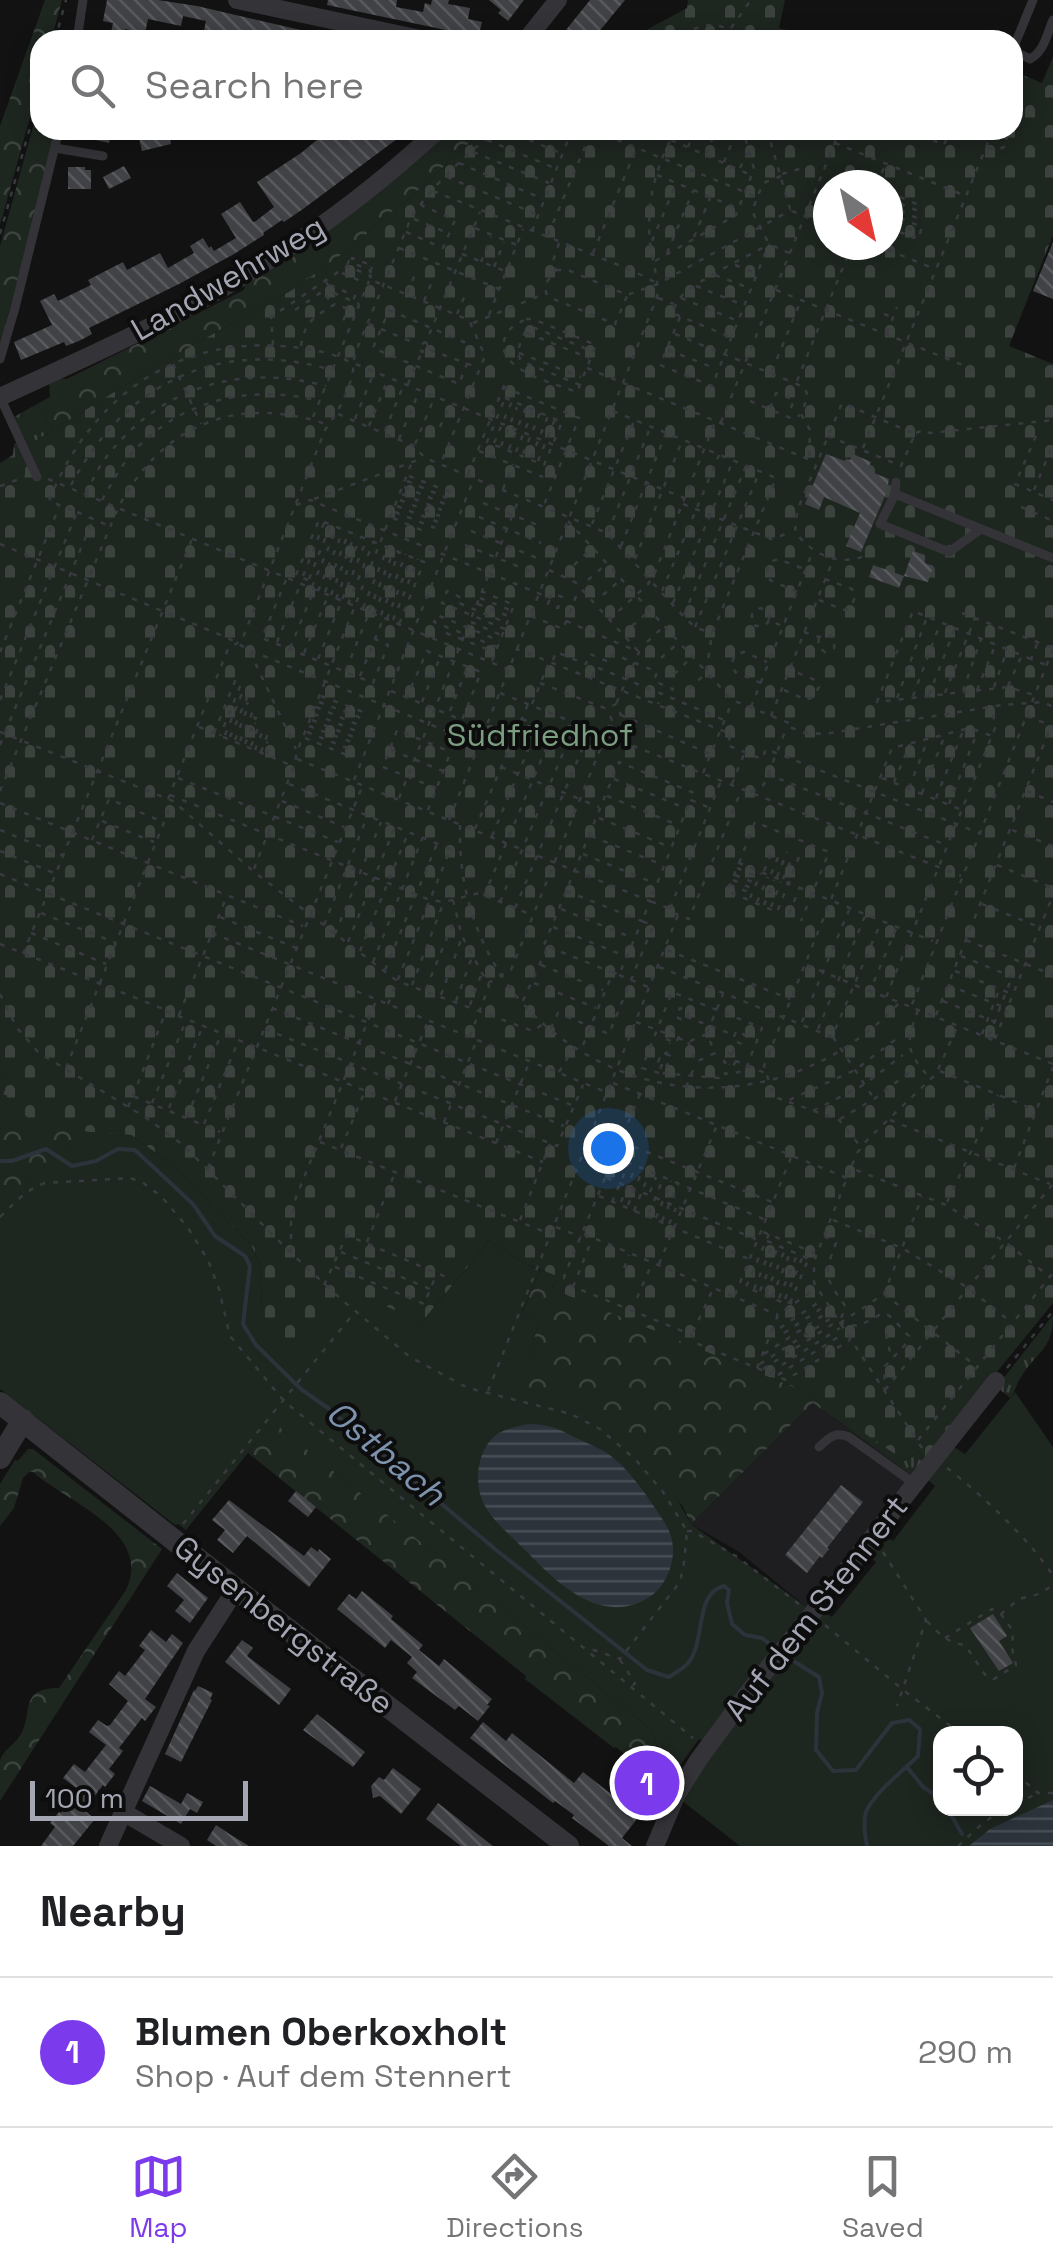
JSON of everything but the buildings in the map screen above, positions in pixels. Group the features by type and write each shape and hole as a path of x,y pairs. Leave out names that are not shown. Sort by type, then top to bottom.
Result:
{"street":[{"path":"237,0 378,30"},
{"path":"534,30 558,0"},
{"name":"Landwehrweg","path":"0,397 141,331 274,258 350,205 426,140"},
{"name":"Auf dem Stennert","path":"655,1846 676,1796 706,1749 996,1382"},
{"name":"Gysenbergstraße","path":"0,1403 568,1846"},
{"path":"0,1458 23,1420"},
{"path":"108,1846 196,1651 236,1590"},
{"path":"123,1812 181,1846"}],"lane":[{"path":"78,30 83,0"},
{"path":"1021,30 1033,0"},
{"path":"1023,57 1030,59 1041,50 1053,20"},
{"path":"0,359 56,140"},
{"path":"54,148 103,156"},
{"path":"0,397 37,477"},
{"path":"896,482 880,524 949,552 982,529"},
{"path":"894,494 1053,558"},
{"path":"818,1447 831,1436 843,1434 915,1484"}],"path":[{"path":"57,30 66,0"},
{"path":"693,30 716,24 730,30 751,0"},
{"path":"0,234 30,128"},
{"path":"65,1070 228,649 242,640 328,424 337,413 354,372 352,362 405,232 432,191 485,140"},
{"path":"488,140 557,168"},
{"path":"529,140 563,154"},
{"path":"532,231 568,140"},
{"path":"547,236 588,140"},
{"path":"617,140 758,197"},
{"path":"449,820 657,297 649,220 656,174 670,140 752,175"},
{"path":"688,148 692,140"},
{"path":"706,156 712,140"},
{"path":"723,163 735,140"},
{"path":"654,262 736,214 754,168 744,140"},
{"path":"770,140 790,210"},
{"path":"862,450 990,140"},
{"path":"987,148 1002,148 1007,140"},
{"path":"721,422 835,142 967,196"},
{"path":"592,255 637,148"},
{"path":"739,170 748,149"},
{"path":"472,152 551,184"},
{"path":"882,170 886,163"},
{"path":"458,164 545,199"},
{"path":"790,253 769,244 752,212 763,183 806,167"},
{"path":"656,174 738,208"},
{"path":"446,176 538,215"},
{"path":"650,244 676,183"},
{"path":"667,254 694,190"},
{"path":"432,191 658,284"},
{"path":"693,238 710,197"},
{"path":"903,198 920,205"},
{"path":"405,232 443,248 455,220 420,205"},
{"path":"903,205 921,212"},
{"path":"419,346 426,342 480,210"},
{"path":"556,270 568,270 628,295 658,284 790,210 813,219"},
{"path":"903,212 922,220"},
{"path":"412,218 449,233"},
{"path":"903,219 922,227 914,238 903,233"},
{"path":"903,226 917,232"},
{"path":"473,228 517,246"},
{"path":"489,316 524,228"},
{"path":"481,262 492,235"},
{"path":"494,267 504,240"},
{"path":"556,270 553,261 560,242"},
{"path":"731,338 672,314 679,298 769,244"},
{"path":"680,317 660,365 712,386 769,244"},
{"path":"398,248 499,289"},
{"path":"462,254 506,272"},
{"path":"903,256 937,270"},
{"path":"796,382 846,260"},
{"path":"348,264 368,275"},
{"path":"273,345 272,317 327,283 348,264"},
{"path":"348,264 383,285 472,324 485,356 440,464"},
{"path":"734,264 757,274"},
{"path":"556,270 546,283 546,293 556,302 615,324 628,295"},
{"path":"339,272 361,282 368,275"},
{"path":"406,296 416,272"},
{"path":"312,419 368,275"},
{"path":"715,275 751,289"},
{"path":"423,302 433,279"},
{"path":"327,283 355,296 353,301 359,304"},
{"path":"696,286 744,305"},
{"path":"775,290 970,368"},
{"path":"295,310 323,291 332,306"},
{"path":"472,324 546,293"},
{"path":"456,316 465,294"},
{"path":"657,297 676,305"},
{"path":"679,298 738,321"},
{"path":"772,372 801,300"},
{"path":"301,348 309,321 336,304 348,308 341,326"},
{"path":"886,334 898,306"},
{"path":"388,310 464,342 470,356 459,384 373,348 381,328 388,310"},
{"path":"884,314 893,318"},
{"path":"533,319 596,345 590,358 577,392 519,370 504,352 503,342 516,324 533,319"},
{"path":"368,324 419,346 422,352 384,432"},
{"path":"580,385 521,361 517,352 525,332 535,328 594,351"},
{"path":"525,332 590,358"},
{"path":"673,333 796,382 808,396 797,418 750,401"},
{"path":"426,342 429,350"},
{"path":"111,526 49,501 69,457 95,421 132,388 173,364 222,349 273,345 352,362 684,498"},
{"path":"667,349 718,370"},
{"path":"422,352 429,350 480,369"},
{"path":"517,352 583,378"},
{"path":"69,488 111,425 151,392 178,376 230,361 269,359 307,362 332,370"},
{"path":"173,364 202,425"},
{"path":"587,368 817,463"},
{"path":"354,420 374,372"},
{"path":"85,494 103,462 125,435 155,410 186,393 254,377 300,379 326,386"},
{"path":"370,426 389,378"},
{"path":"467,476 478,450 493,420 505,398 562,422 553,444 544,465 487,442 493,420 503,387 506,381"},
{"path":"503,387 579,418 543,506"},
{"path":"399,438 420,390"},
{"path":"769,409 776,392 794,400 787,416"},
{"path":"101,501 141,443 193,408 255,394 320,401"},
{"path":"414,446 435,396"},
{"path":"494,444 512,401"},
{"path":"440,427 450,403"},
{"path":"867,554 854,560 834,559 814,550 795,532 796,511 842,403 915,434"},
{"path":"501,447 519,404"},
{"path":"509,450 526,407"},
{"path":"516,453 533,410"},
{"path":"612,411 776,478 712,634 706,672 688,689"},
{"path":"0,791 118,508 153,458 202,425 253,412 274,412 328,424"},
{"path":"522,456 540,412"},
{"path":"337,413 399,438 425,458 607,533 695,628 712,634"},
{"path":"801,414 810,430 809,459"},
{"path":"530,459 548,416"},
{"path":"538,462 555,419"},
{"path":"592,526 634,420"},
{"path":"609,620 651,581 715,420"},
{"path":"828,436 902,466 915,434 923,430 1053,420"},
{"path":"607,533 650,426"},
{"path":"620,547 666,433"},
{"path":"1036,436 1015,484 1051,499 1053,489"},
{"path":"634,562 682,440"},
{"path":"1034,492 1053,444"},
{"path":"478,450 543,476"},
{"path":"662,592 719,455"},
{"path":"294,506 425,458"},
{"path":"672,604 732,460"},
{"path":"253,871 412,462"},
{"path":"503,490 513,464"},
{"path":"684,617 746,466"},
{"path":"695,628 760,472"},
{"path":"406,481 448,495 408,475"},
{"path":"0,486 18,478 56,482 508,669"},
{"path":"353,782 474,478"},
{"path":"403,487 445,504"},
{"path":"401,493 442,510"},
{"path":"399,800 520,497"},
{"path":"398,499 440,516"},
{"path":"310,500 550,598"},
{"path":"483,503 540,526"},
{"path":"682,504 772,539 795,532"},
{"path":"396,505 438,522"},
{"path":"0,652 60,506"},
{"path":"1021,508 1053,520"},
{"path":"394,511 435,528"},
{"path":"0,700 77,512"},
{"path":"391,518 426,532"},
{"path":"480,518 541,542"},
{"path":"0,744 93,519"},
{"path":"569,519 732,700 805,733 824,734 992,706 1043,702 1053,706"},
{"path":"308,580 296,575 319,520 418,559 424,562 398,624"},
{"path":"276,644 331,524"},
{"path":"290,649 337,527"},
{"path":"314,590 343,529"},
{"path":"471,531 537,558"},
{"path":"304,655 352,533"},
{"path":"336,598 361,536"},
{"path":"23,954 192,539"},
{"path":"318,660 367,539"},
{"path":"348,604 373,542"},
{"path":"0,544 479,744"},
{"path":"465,545 532,572"},
{"path":"363,610 388,547"},
{"path":"574,565 592,548"},
{"path":"751,708 814,550"},
{"path":"345,672 396,551"},
{"path":"359,677 406,554"},
{"path":"383,618 412,557"},
{"path":"392,622 418,559"},
{"path":"797,592 770,580 766,573 770,562 778,559 806,570"},
{"path":"771,716 834,559"},
{"path":"588,580 606,564"},
{"path":"548,570 575,582 639,652"},
{"path":"286,578 262,638 373,683 388,645 374,640"},
{"path":"603,595 620,580"},
{"path":"818,599 844,610 851,607 852,590 826,580"},
{"path":"530,616 563,629 580,587"},
{"path":"481,592 514,605 491,662"},
{"path":"504,629 442,603 444,597 507,623"},
{"path":"479,598 512,610"},
{"path":"476,604 510,617"},
{"path":"632,626 649,611"},
{"path":"1034,696 1008,687 877,702 913,611 1046,666"},
{"path":"910,1007 1053,648 962,613"},
{"path":"495,653 434,622 437,615 501,638"},
{"path":"896,700 927,617"},
{"path":"944,694 975,618"},
{"path":"769,620 784,626"},
{"path":"566,621 639,652"},
{"path":"470,622 501,638"},
{"path":"912,698 941,622"},
{"path":"647,642 664,627"},
{"path":"929,696 955,628"},
{"path":"443,642 448,630"},
{"path":"448,630 497,647"},
{"path":"804,632 819,638"},
{"path":"962,692 981,638"},
{"path":"661,658 678,642"},
{"path":"1031,659 1038,643"},
{"path":"976,691 996,645"},
{"path":"517,649 732,734 727,745 762,759 766,749 979,833"},
{"path":"250,650 297,752"},
{"path":"390,690 407,698 462,720 481,672 431,650 424,654 407,698"},
{"path":"994,689 1008,650"},
{"path":"474,830 556,652 586,664 590,654 609,662 612,654 635,663 657,672 654,681 673,688 669,697 724,720"},
{"path":"540,683 607,708 616,704 639,652"},
{"path":"761,683 735,672 732,662 735,655 744,652 769,662"},
{"path":"422,703 441,655"},
{"path":"1008,687 1022,655"},
{"path":"674,674 692,657"},
{"path":"449,714 468,666"},
{"path":"591,679 596,667 662,694 658,705"},
{"path":"782,689 806,700 813,698 819,687 815,680 790,670"},
{"path":"214,733 235,681 241,684 232,740"},
{"path":"232,740 244,690 239,689"},
{"path":"500,693 962,877"},
{"path":"320,695 366,713"},
{"path":"232,740 246,698 242,696"},
{"path":"702,774 732,700"},
{"path":"318,701 364,720"},
{"path":"232,740 250,704 245,702"},
{"path":"616,704 622,715 710,754"},
{"path":"886,997 995,728 992,706"},
{"path":"315,707 361,726"},
{"path":"607,708 612,720"},
{"path":"232,740 251,716 253,711 248,709"},
{"path":"313,713 359,732"},
{"path":"488,983 510,970 612,720 622,715"},
{"path":"232,740 254,723 256,718 251,716"},
{"path":"935,1016 1052,726 1026,716"},
{"path":"308,725 355,741 310,719"},
{"path":"522,719 599,751"},
{"path":"252,749 259,725 254,723"},
{"path":"197,726 294,766"},
{"path":"491,838 538,726"},
{"path":"750,792 761,788 788,726"},
{"path":"252,749 263,730 258,728"},
{"path":"861,1147 839,1120 774,1097 764,1066 892,748 970,728 992,736"},
{"path":"436,788 382,767 397,730 451,752"},
{"path":"935,800 963,730"},
{"path":"306,731 352,750"},
{"path":"948,805 978,731"},
{"path":"484,896 554,732"},
{"path":"2,733 430,900 444,902 479,894 532,914"},
{"path":"261,734 266,736 263,753"},
{"path":"921,794 946,734"},
{"path":"303,737 349,756"},
{"path":"500,902 569,738"},
{"path":"908,789 929,738"},
{"path":"894,783 910,744"},
{"path":"515,908 584,745"},
{"path":"427,811 453,746"},
{"path":"390,750 443,771"},
{"path":"732,786 745,752"},
{"path":"297,759 689,919 742,790"},
{"path":"620,975 694,793 619,762 544,944 650,988"},
{"path":"502,766 600,808"},
{"path":"767,774 948,845"},
{"path":"177,778 339,843"},
{"path":"612,778 687,809"},
{"path":"880,778 962,810"},
{"path":"670,909 721,781"},
{"path":"288,783 459,852"},
{"path":"208,1168 363,785"},
{"path":"1026,791 1053,802"},
{"path":"605,796 680,826"},
{"path":"170,798 253,871 397,980 533,1031 543,1024"},
{"path":"92,841 109,799 164,822"},
{"path":"691,800 710,808"},
{"path":"281,801 346,827"},
{"path":"0,803 304,926"},
{"path":"324,925 368,816"},
{"path":"596,817 672,848"},
{"path":"100,820 156,843"},
{"path":"335,934 381,821"},
{"path":"800,857 777,912 727,891 756,822 829,852 801,921"},
{"path":"460,825 459,852 466,896 482,940 502,976 522,1004 550,1030 580,1052 617,1070 686,1087 730,1087 767,1081 802,1070 842,1050 899,1003"},
{"path":"348,943 395,826"},
{"path":"0,830 63,855"},
{"path":"1010,830 1053,846"},
{"path":"360,953 409,832"},
{"path":"590,835 664,865"},
{"path":"372,962 423,838"},
{"path":"385,972 437,844"},
{"path":"770,909 774,847"},
{"path":"388,1004 451,849"},
{"path":"764,906 780,850"},
{"path":"0,851 56,874"},
{"path":"757,903 787,852"},
{"path":"582,854 657,884"},
{"path":"750,900 756,884 771,876 794,854"},
{"path":"738,865 936,942"},
{"path":"996,865 1053,888"},
{"path":"0,874 574,1106"},
{"path":"734,874 756,884"},
{"path":"731,882 753,892"},
{"path":"789,914 800,888"},
{"path":"550,1030 558,1013 610,1034 653,926 566,891"},
{"path":"994,1040 1053,894"},
{"path":"178,1016 228,895"},
{"path":"452,898 462,936 489,986 470,1037"},
{"path":"412,986 444,902"},
{"path":"980,904 1040,927"},
{"path":"559,908 634,939"},
{"path":"802,1024 850,908"},
{"path":"40,912 116,943"},
{"path":"425,991 456,914"},
{"path":"818,1030 866,914"},
{"path":"487,1392 678,915"},
{"path":"219,916 296,948"},
{"path":"832,1037 881,921"},
{"path":"552,926 627,956"},
{"path":"870,992 897,927"},
{"path":"212,932 608,1093"},
{"path":"31,933 107,964"},
{"path":"441,996 462,936"},
{"path":"966,940 1053,975"},
{"path":"0,944 543,1162"},
{"path":"522,1004 548,946"},
{"path":"664,949 791,1000"},
{"path":"455,1002 472,955"},
{"path":"959,956 1019,980"},
{"path":"540,964 605,991"},
{"path":"806,964 1053,1066 1014,1169"},
{"path":"658,966 832,1037 874,1098"},
{"path":"953,971 1013,995"},
{"path":"580,1052 613,972"},
{"path":"469,1007 482,973"},
{"path":"988,1038 1012,977"},
{"path":"533,983 598,1009"},
{"path":"948,985 1007,1009"},
{"path":"982,1035 1000,989"},
{"path":"724,1074 745,1072 762,1028 672,992 642,1068 690,1078 719,1078 729,1064"},
{"path":"724,993 707,1034 715,1053 726,1058"},
{"path":"0,994 18,1028 49,1060 183,1144 324,1285 421,1364 468,1388 571,1414 620,1444 650,1475 687,1531 684,1563 680,1582 620,1658"},
{"path":"291,1254 293,1209 376,1000"},
{"path":"942,1001 1001,1024"},
{"path":"272,1008 566,1126"},
{"path":"918,1010 908,1037 909,1050 931,1079"},
{"path":"128,1107 166,1011"},
{"path":"687,1016 734,1036"},
{"path":"152,1104 186,1020"},
{"path":"394,1103 428,1020"},
{"path":"636,1022 668,1034"},
{"path":"789,1303 809,1258 817,1254 861,1147 939,1070 958,1025"},
{"path":"168,1111 202,1026"},
{"path":"264,1028 558,1146 583,1083"},
{"path":"670,1030 680,1034 676,1044 666,1040 668,1034 670,1030"},
{"path":"736,1031 745,1035 742,1044 737,1042 733,1040 736,1031"},
{"path":"187,1119 221,1034"},
{"path":"678,1038 688,1042 707,1034"},
{"path":"444,1122 477,1040"},
{"path":"787,1102 856,1070 895,1040"},
{"path":"204,1126 238,1041"},
{"path":"658,1073 662,1052 666,1054 671,1041"},
{"path":"686,1087 696,1062 688,1042"},
{"path":"732,1055 737,1042"},
{"path":"558,1073 574,1048"},
{"path":"696,1062 715,1053"},
{"path":"727,1053 737,1057 734,1066 724,1062 726,1058 727,1053"},
{"path":"813,1111 865,1084 904,1056"},
{"path":"736,1060 765,1073"},
{"path":"496,1144 530,1061"},
{"path":"939,1070 1036,1110"},
{"path":"839,1120 910,1071"},
{"path":"612,1082 847,1178"},
{"path":"341,1150 365,1091"},
{"path":"640,1094 564,1278 573,1287 692,1334 696,1342 789,1380 850,1340"},
{"path":"946,1204 998,1095"},
{"path":"133,1096 222,1133"},
{"path":"884,1391 1053,1185 888,1119"},
{"path":"658,1265 671,1226 717,1125"},
{"path":"620,1141 772,1202"},
{"path":"319,1142 551,1234"},
{"path":"519,1222 550,1144"},
{"path":"734,1296 792,1155"},
{"path":"614,1157 766,1220"},
{"path":"612,1202 628,1163"},
{"path":"620,1205 636,1166"},
{"path":"809,1258 823,1300 917,1441 1052,1275 946,1204 851,1168"},
{"path":"627,1208 643,1170"},
{"path":"366,1243 395,1172"},
{"path":"634,1211 650,1172"},
{"path":"648,1195 657,1176"},
{"path":"0,1218 20,1196 45,1183 117,1177 142,1182 188,1228 208,1260 230,1336 284,1401 706,1749"},
{"path":"605,1177 758,1240"},
{"path":"648,1216 664,1178"},
{"path":"655,1220 671,1181"},
{"path":"662,1222 678,1184"},
{"path":"598,1196 750,1259"},
{"path":"769,1373 884,1294 923,1196"},
{"path":"831,1219 902,1248 968,1288 1012,1323"},
{"path":"554,1226 593,1238 778,1314"},
{"path":"761,1231 817,1254"},
{"path":"769,1234 746,1287 789,1303"},
{"path":"324,1285 347,1235 446,1277"},
{"path":"824,1236 836,1242 827,1272 846,1307 839,1324"},
{"path":"573,1287 593,1238"},
{"path":"766,1240 809,1258"},
{"path":"753,1290 773,1244"},
{"path":"759,1293 779,1246"},
{"path":"766,1295 785,1248"},
{"path":"340,1251 430,1289"},
{"path":"772,1298 791,1251"},
{"path":"624,1268 630,1254"},
{"path":"778,1300 798,1254"},
{"path":"637,1298 652,1263"},
{"path":"334,1266 424,1304 437,1273"},
{"path":"692,1334 714,1288"},
{"path":"759,1368 778,1314 816,1288"},
{"path":"884,1294 978,1367"},
{"path":"780,1328 823,1300"},
{"path":"784,1333 826,1305"},
{"path":"762,1354 830,1310"},
{"path":"996,1382 1053,1311"},
{"path":"172,1537 355,1312"},
{"path":"759,1368 839,1324 859,1326 875,1315 889,1314 909,1336 906,1345 885,1366 884,1391"},
{"path":"759,1368 834,1316"},
{"path":"776,1322 787,1338"},
{"path":"777,1376 845,1332"},
{"path":"886,1334 892,1358"},
{"path":"829,1343 834,1351"},
{"path":"934,1460 972,1489 1053,1576"},
{"path":"687,1531 736,1556 950,1726"},
{"path":"870,1541 885,1554 926,1620 944,1638 965,1645 986,1676 994,1679 1016,1665 1013,1631 1001,1614 992,1609 944,1638"},
{"path":"1001,1614 1019,1599 1040,1594 1053,1585"},
{"path":"897,1706 926,1620"},
{"path":"588,1652 594,1650 620,1658 635,1683 632,1688"},
{"path":"1023,1780 1038,1793"},
{"path":"1023,1800 1038,1793 1053,1793"},
{"path":"958,1846 993,1816"}],"shaded area":[{"path":"813,1403 912,1476 808,1608 739,1552 691,1524"},
{"path":"529,1424 557,1429 607,1453 652,1503 669,1530 673,1553 666,1578 648,1598 614,1607 582,1598 541,1566 487,1510 478,1474 486,1446 499,1433"},
{"path":"1053,1800 1053,1846 969,1846 990,1829"}],"green space":[{"path":"45,0 62,0 54,30 34,30"},
{"path":"688,0 785,0 779,28 786,30 646,30 687,8"},
{"path":"30,42 30,117 0,225 0,126"},
{"name":"Südfriedhof","path":"1053,57 1053,235 1009,346 1053,364 1053,1303 925,1460 919,1452 905,1461 801,1390 552,1289 557,1276 528,1265 489,1241 422,1322 295,1356 269,1332 262,1308 260,1264 251,1245 171,1164 131,1135 90,1132 29,1119 7,1097 0,1072 0,463 13,455 14,444 24,439 32,443 161,363 292,290 362,240 472,140 1023,140 1023,75 1042,83"},
{"path":"30,138 53,140 0,344 0,246"},
{"path":"438,140 472,140 362,240 292,290 161,363 53,430 37,404 50,397 49,381 67,379 244,290 246,282 402,171"},
{"path":"37,404 53,430 32,443 24,439 14,417"},
{"path":"0,1072 8,1097 131,1135 295,1355 303,1373 0,1212"},
{"path":"90,1132 131,1135 171,1164 251,1245 260,1264 262,1308 269,1331 295,1355 349,1290 422,1322 489,1241 540,1270 522,1313 539,1320 522,1387 561,1397 634,1442 660,1470 691,1524 808,1608 673,1775 659,1756 653,1731 273,1422 186,1530 0,1389 0,1200"},
{"path":"540,1270 558,1276 552,1288 801,1390 845,1419 842,1424 813,1403 691,1524 682,1505 521,1387 539,1320 522,1314"},
{"path":"1053,1315 1047,1343 1010,1398 999,1389 999,1384"},
{"path":"1015,1392 1053,1447 1053,1846 740,1846 681,1800 713,1751 823,1611 832,1617 876,1562 867,1555 884,1534 893,1541 935,1486 927,1479 954,1447 965,1454"},
{"path":"845,1419 905,1461 919,1452 925,1460 912,1476 842,1424"},
{"path":"273,1421 653,1731 659,1756 673,1775 664,1787 248,1453"},
{"path":"28,1449 162,1549 0,1801 0,1761 24,1729 32,1698 46,1689 59,1688 126,1590 131,1569 128,1551 102,1520 33,1472 23,1478 14,1508 0,1526 0,1484 15,1460"}],"waterway":[{"name":"Ostbach","path":"0,1161 12,1161 46,1149 72,1166 96,1161 118,1149 135,1150 193,1204 215,1236 245,1256 250,1266 243,1324 256,1345 302,1390 647,1670 669,1677 688,1663 708,1598 724,1586 729,1590 727,1603 732,1624 745,1635 762,1638 774,1647"},
{"name":"Ostbach","path":"795,1662 819,1677 822,1693 816,1750 833,1771 856,1770 892,1723 909,1720 920,1729 918,1756 882,1790 866,1812 867,1846"},
{"path":"907,1767 933,1793"},
{"path":"952,1816 962,1834"}],"place":[{"name":"Blumen Oberkoxholt","path":"647,1783"}]}
